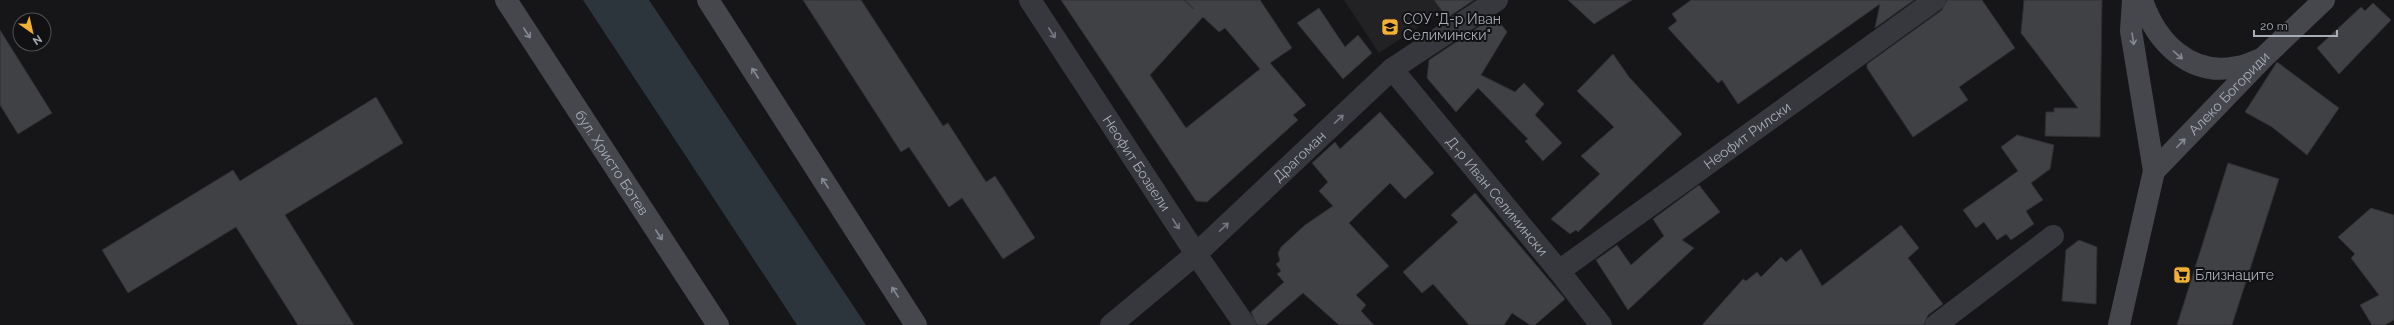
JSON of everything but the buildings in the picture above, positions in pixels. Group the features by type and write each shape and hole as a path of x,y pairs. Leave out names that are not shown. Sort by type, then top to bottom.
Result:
{"main road":[{"name":"бул. Христо Ботев","path":"506,0 718,325"},
{"path":"708,0 916,325"},
{"path":"2119,325 2154,171 2132,30 2133,0"},
{"path":"2142,0 2158,34 2166,45 2183,60 2200,66 2218,69 2238,67 2262,59"},
{"name":"Алеко Богориди","path":"2154,171 2262,59 2324,0"}],"street":[{"name":"Неофит Бозвели","path":"1030,0 1196,254 1245,325"},
{"name":"Драгоман","path":"1111,325 1196,254 1392,69 1497,0"},
{"name":"Неофит Рилски","path":"1559,271 1935,0"},
{"name":"Д-р Иван Селимински","path":"1392,69 1559,271 1590,321"},
{"path":"1936,325 2053,236"}],"shaded area":[{"path":"583,0 649,0 866,325 797,325"},
{"name":"СОУ \"Д-р Иван Селимински\"","path":"1344,0 1459,0 1379,53"}],"place":[{"name":"СОУ \"Д-р Иван Селимински\"","path":"1390,27"},
{"name":"Близнаците","path":"2182,275"}]}
